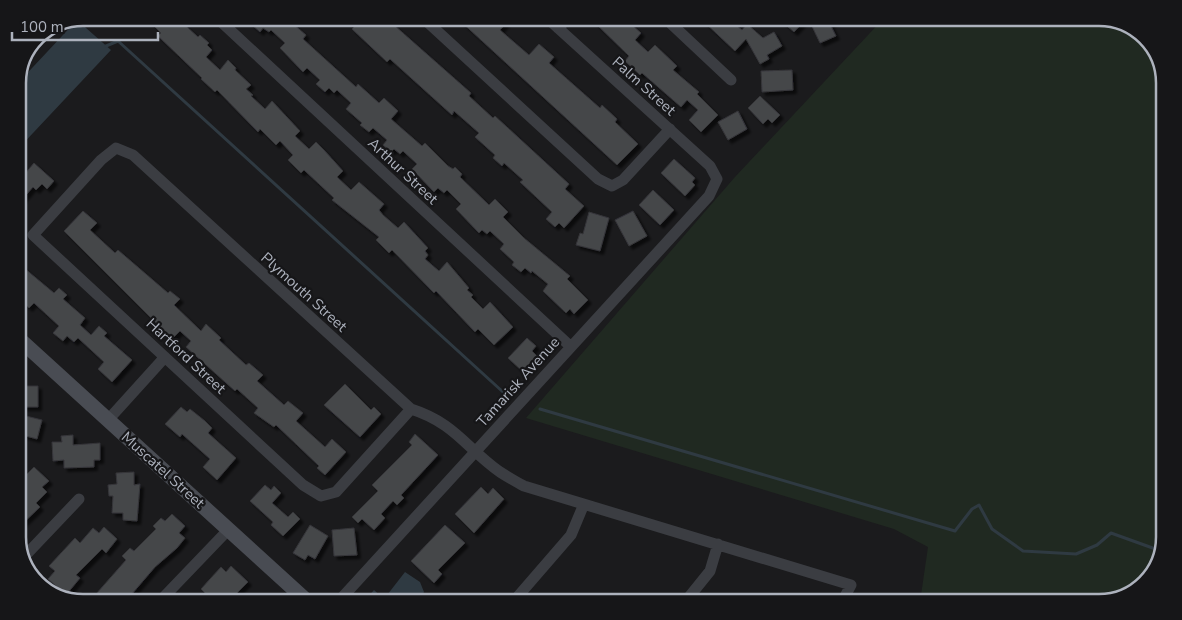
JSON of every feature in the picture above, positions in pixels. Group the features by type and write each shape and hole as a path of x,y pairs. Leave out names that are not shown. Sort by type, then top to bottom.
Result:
{"street":[{"name":"Arthur Street","path":"225,26 570,346"},
{"path":"432,26 598,179 612,186 623,180 670,130"},
{"name":"Palm Street","path":"556,26 710,166 717,180"},
{"path":"674,26 731,80"},
{"name":"Hartford Street","path":"116,148 102,160 33,235 303,485 321,496 336,492 411,409"},
{"name":"Plymouth Street","path":"116,148 133,155 411,409 450,427 499,471 524,486 851,585 846,594"},
{"name":"Tamarisk Avenue","path":"345,594 709,196 717,180"},
{"name":"Muscatel Street","path":"26,345 299,594"},
{"path":"108,420 165,357"},
{"path":"28,552 79,499"},
{"path":"520,594 571,535 584,504"},
{"path":"167,594 229,530"},
{"path":"691,594 710,571 718,544"}],"shaded area":[{"path":"84,26 111,50 26,140 27,73 72,27"},
{"path":"877,26 1099,26 1117,29 1136,40 1150,58 1156,79 1156,537 1154,552 1142,574 1121,589 1099,594 921,594 928,547 894,529 526,418 735,177"},
{"path":"405,572 420,582 424,592 423,594 388,594"},
{"path":"374,590 378,594 370,594"}],"building":[{"path":"154,26 186,26 198,37 200,35 209,43 207,45 212,50 206,57 220,70 228,60 236,68 235,70 251,85 246,89 253,95 251,96 265,109 272,101 300,131 295,136 309,149 316,142 324,150 343,171 337,177 351,190 359,182 384,204 379,210 383,215 398,228 404,222 428,248 425,251 428,255 425,259 439,271 447,262 469,288 467,290 473,295 471,297 483,309 490,302 513,327 494,345 478,329 475,332 436,291 434,293 392,250 389,253 376,240 379,237 332,200 334,198 304,170 301,173 288,160 293,155 280,141 276,145 260,129 258,132 217,90 215,92 201,79 158,36 161,33"},
{"path":"253,26 295,26 306,35 303,39 356,87 358,84 379,103 384,98 398,111 391,119 422,146 425,143 448,166 453,169 455,167 462,174 460,177 489,205 495,199 508,212 503,217 524,238 570,276 567,279 588,300 574,314 570,309 566,313 543,291 548,284 532,271 531,273 525,268 521,272 512,265 514,262 500,249 504,244 490,231 487,234 482,230 479,233 456,209 461,204 447,190 444,193 438,188 434,192 412,169 417,164 403,151 400,154 394,149 391,152 383,145 387,140 373,128 369,132 360,125 362,123 346,109 351,103 337,90 334,93 329,88 325,92 316,84 320,80 307,68 303,72 280,48 285,43 271,30 269,32 263,28 260,32"},
{"path":"355,26 395,26 471,93 469,96 493,118 495,116 569,184 565,189 584,206 564,228 559,223 555,227 546,219 552,212 520,182 523,180 504,163 502,166 493,158 495,155 475,137 479,133 454,111 452,115 390,59 387,62 352,29"},
{"path":"466,26 504,26 500,30 529,55 539,44 554,57 549,63 600,108 602,105 617,119 615,122 638,144 617,165"},
{"path":"598,26 633,26 641,33 635,40 648,52 655,45 677,66 673,70 699,92 697,94 718,115 701,132 689,120 698,110 687,100 681,107 642,73 640,75 625,61 629,56"},
{"path":"708,26 737,26 742,30 745,26 749,26 763,38 774,32 782,46 767,55 769,59 760,64 746,39 735,51"},
{"path":"787,26 800,26 794,32"},
{"path":"812,26 831,26 836,36 820,43"},
{"path":"792,70 793,90 762,92 761,71"},
{"path":"760,96 780,115 772,123 768,119 763,124 748,108"},
{"path":"738,111 747,129 728,140 718,122"},
{"path":"674,159 695,178 692,182 695,185 685,196 661,173"},
{"path":"34,163 54,181 47,189 42,184 36,190 33,187 26,195 26,172"},
{"path":"653,190 674,210 660,225 639,205"},
{"path":"83,211 97,223 90,230 115,253 118,250 168,293 170,291 180,299 174,305 201,331 206,324 221,338 219,340 246,365 249,363 263,375 257,381 284,405 288,401 303,413 296,421 325,447 332,439 346,452 325,475 317,468 319,466 276,425 274,427 254,413 258,408 237,389 235,391 186,347 191,341 180,331 172,339 64,231"},
{"path":"633,211 647,236 629,246 615,220"},
{"path":"589,212 609,218 600,251 576,245 580,233 583,234"},
{"path":"26,270 54,293 59,288 67,295 63,299 85,318 80,325 91,335 99,326 107,333 104,336 132,360 112,382 98,369 104,362 78,338 74,342 67,336 63,341 53,333 59,326 34,303 29,308 26,305"},
{"path":"527,338 536,346 532,351 537,356 522,371 508,358"},
{"path":"345,384 371,410 374,407 381,414 360,437 324,405"},
{"path":"26,386 38,386 38,407 26,407"},
{"path":"181,407 187,412 190,409 205,421 212,428 208,433 236,458 217,480 203,467 210,459 182,434 180,437 165,424"},
{"path":"26,416 42,420 37,439 26,436"},
{"path":"415,434 438,455 401,495 404,498 397,505 393,501 381,514 385,518 374,530 362,519 358,523 352,517 378,491 372,485 412,445 409,442"},
{"path":"73,435 73,445 100,443 100,460 94,460 94,467 64,468 64,460 53,461 52,442 62,442 61,436"},
{"path":"34,467 49,481 42,487 47,492 36,503 40,507 26,520 26,475"},
{"path":"134,472 134,485 140,484 137,521 123,520 123,513 112,513 113,496 109,496 108,485 117,484 116,473"},
{"path":"265,485 271,490 274,486 281,493 272,503 288,517 293,512 300,519 283,536 271,525 273,522 250,501"},
{"path":"481,487 488,494 493,488 504,499 474,533 455,514"},
{"path":"172,514 185,526 179,533 185,538 177,548 155,567 132,594 96,594 126,560 122,556 130,548 134,551 156,529 153,526 161,518 165,521"},
{"path":"310,525 328,536 315,559 308,555 305,560 293,553"},
{"path":"445,525 465,543 438,570 442,574 434,583 411,561"},
{"path":"104,527 117,539 106,553 102,549 76,575 80,578 68,592 58,588 48,579 55,571 49,566 75,538 80,543 93,528 99,533"},
{"path":"354,528 357,555 334,556 332,530"},
{"path":"231,566 248,582 236,594 206,594 201,589 221,567 226,572"}],"waterway":[{"path":"106,46 118,41 503,392"},
{"path":"540,409 955,531 972,509 979,505 992,529 1023,551 1076,554 1097,545 1111,533 1154,549"}]}
